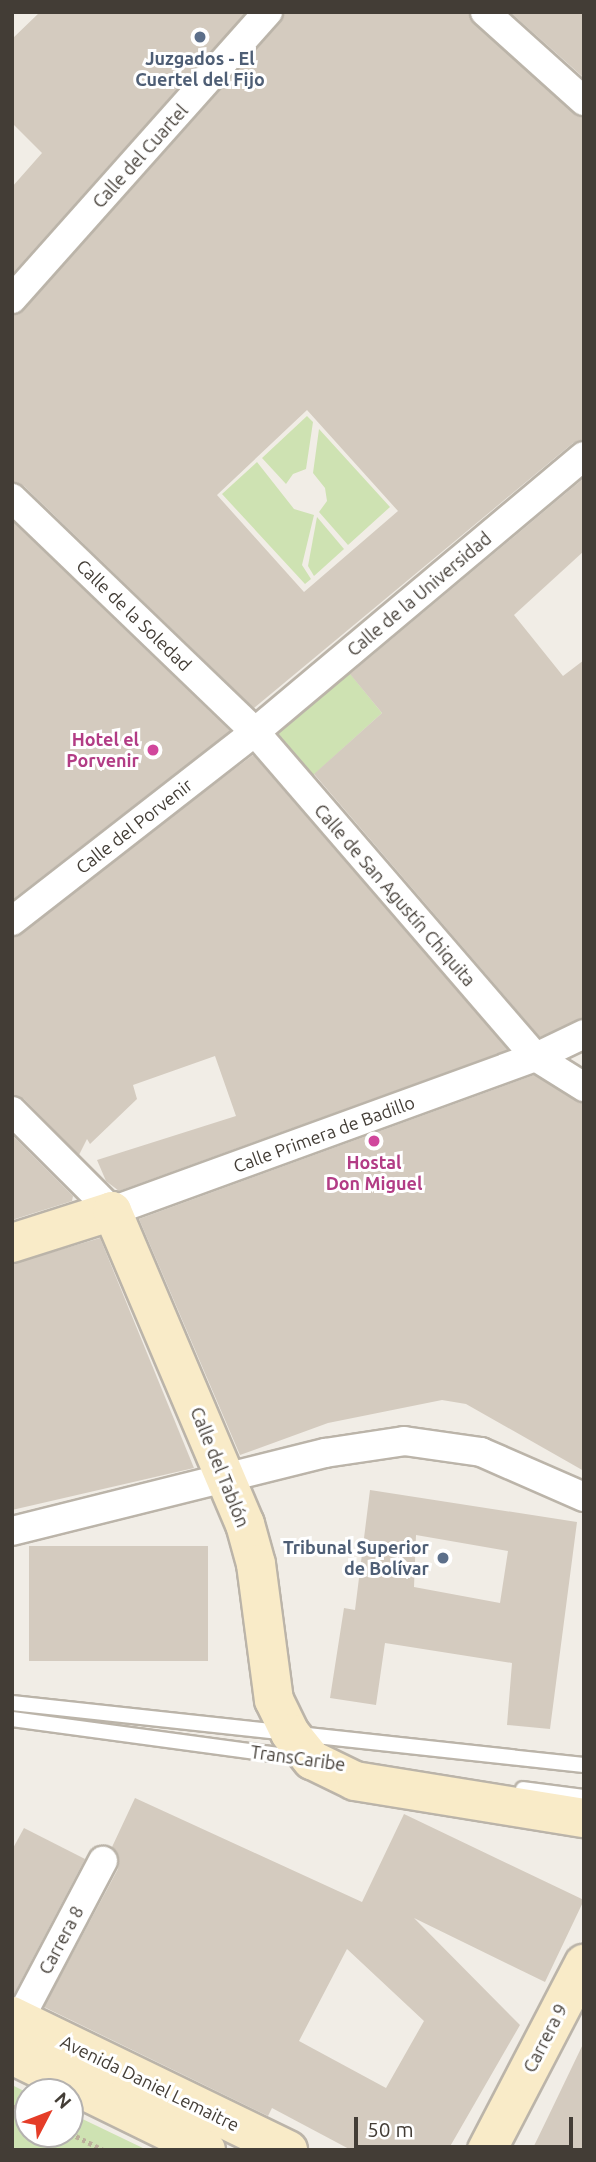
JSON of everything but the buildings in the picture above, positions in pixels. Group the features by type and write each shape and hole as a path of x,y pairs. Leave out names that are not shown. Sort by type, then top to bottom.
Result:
{"street":[{"name":"Calle del Cuartel","path":"12,299 268,12"},
{"path":"485,12 584,101"},
{"name":"Calle de la Universidad","path":"255,732 584,456"},
{"name":"Calle de la Soledad","path":"12,498 255,732"},
{"name":"Calle del Porvenir","path":"12,921 255,732"},
{"name":"Calle de San Agustín Chiquita","path":"255,732 536,1058 584,1087"},
{"name":"Calle Primera de Badillo","path":"112,1211 536,1058 584,1034"},
{"path":"12,1111 112,1211 12,1243"},
{"name":"Calle del Tablón","path":"112,1211 228,1480 256,1564 274,1700 301,1747"},
{"path":"12,1531 228,1480 326,1453 404,1441 481,1452 584,1497"},
{"path":"301,1747 355,1781 584,1818"},
{"name":"Carrera 8","path":"14,2030 103,1861"},
{"name":"Carrera 9","path":"487,2150 579,1987"},
{"name":"Avenida Daniel Lemaitre","path":"14,2030 206,2150"},
{"name":"Avenida Daniel Lemaitre","path":"14,2030 288,2150"}],"lane":[{"name":"TransCaribe","path":"12,1703 301,1747 421,1775"},
{"name":"TransCaribe","path":"12,1719 301,1747 584,1765"},
{"path":"502,1786 584,1797"}],"path":[{"path":"84,2140 104,2150"}],"green space":[{"path":"307,416 313,422 306,469 293,474 286,484 262,458"},
{"path":"319,429 390,507 348,545 319,512 327,501 325,488 313,473"},
{"path":"257,462 294,509 314,515 302,565 311,579 305,584 222,494"},
{"path":"317,517 344,549 314,576 308,566"},
{"path":"348,671 382,713 307,781 262,732"},
{"path":"12,2085 14,2148 84,2148 84,2120 147,2150 12,2150"}],"place":[{"name":"Juzgados - El Cuertel del Fijo","path":"200,37"},
{"name":"Hotel el Porvenir","path":"153,750"},
{"name":"Hostal Don Miguel","path":"374,1141"},
{"name":"Tribunal Superior de Bolívar","path":"443,1558"}]}
